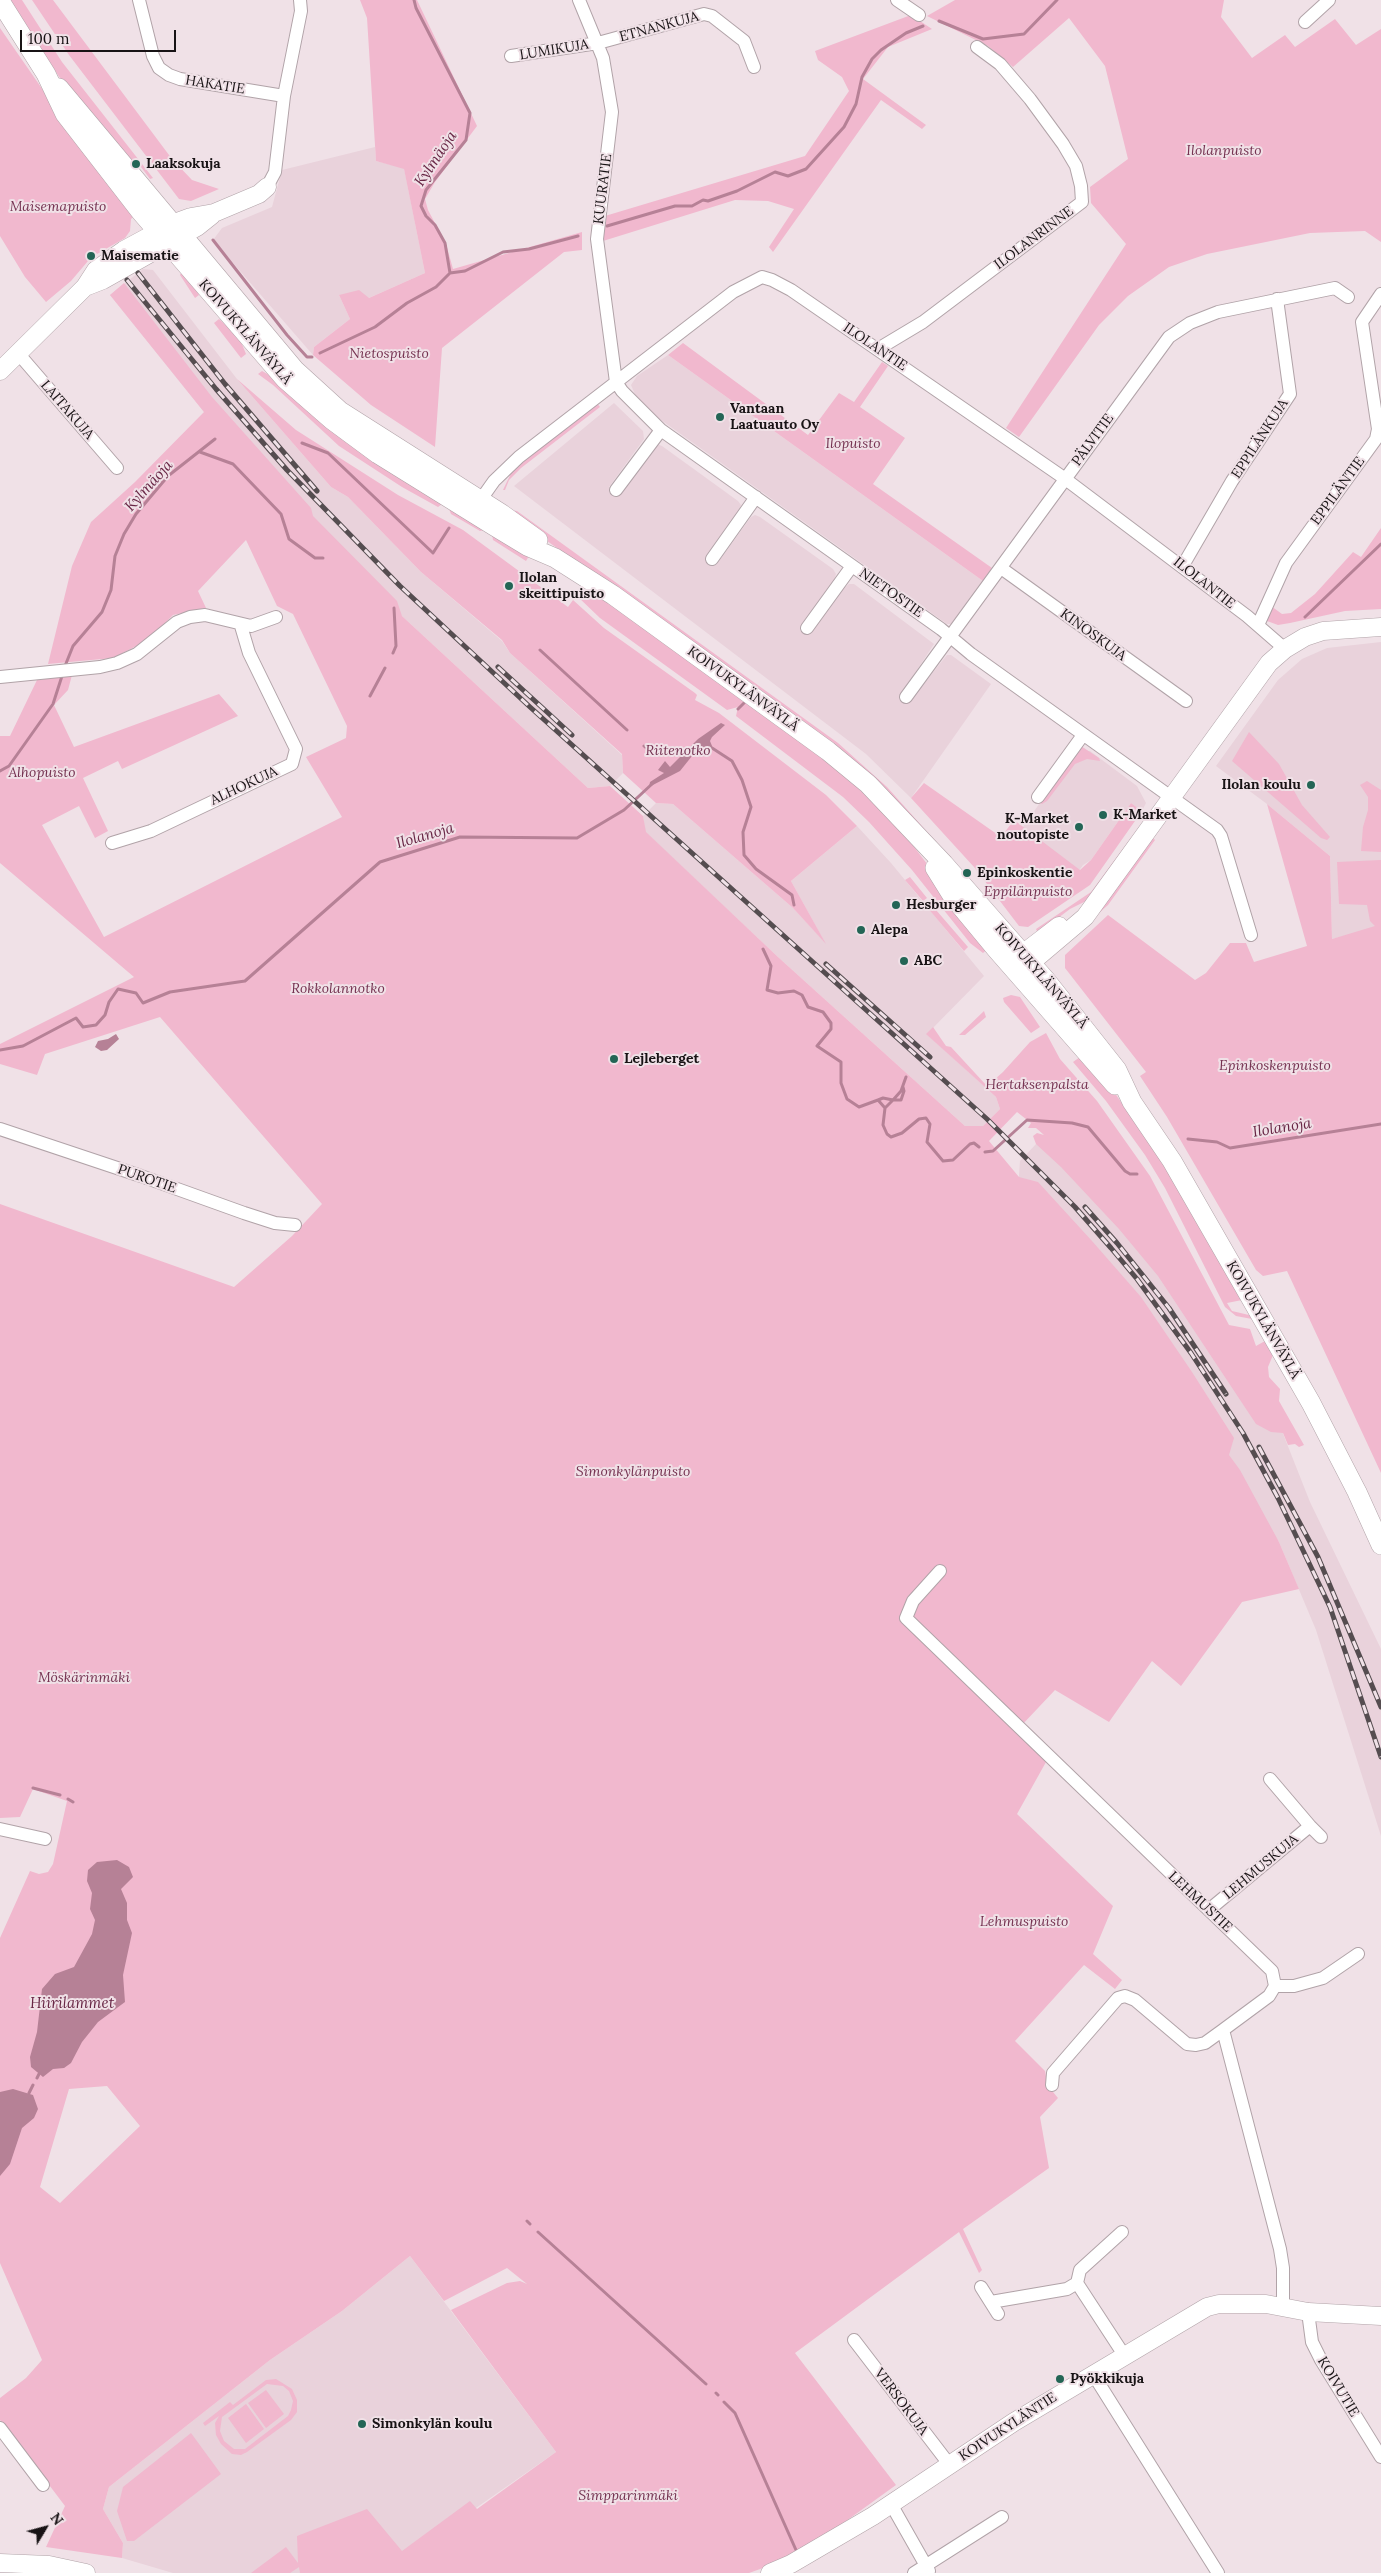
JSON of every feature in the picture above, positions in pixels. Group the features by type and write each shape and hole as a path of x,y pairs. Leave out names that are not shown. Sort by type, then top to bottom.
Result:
{"main road":[{"name":"KOIVUKYLÄNVÄYLÄ","path":"0,1 46,74 65,114 170,234 235,324 285,379 332,420 378,454 476,507 527,546 555,558 613,595 828,751 868,784 917,838 953,897 1020,964 1109,1080 1132,1102 1176,1168 1311,1403 1357,1492 1381,1545"},
{"path":"1,368 86,287 103,280 170,234 191,217 214,213 259,194 267,187"},
{"path":"1020,964 1079,910 1092,906 1270,663 1285,649 1305,637 1323,631 1381,627"},
{"name":"KOIVUKYLÄNTIE","path":"770,2573 791,2564 891,2504 949,2464 1093,2374 1207,2307 1219,2304 1284,2306 1308,2312 1381,2316"},
{"path":"0,2563 49,2565 86,2573"}],"street":[{"name":"HAKATIE","path":"139,0 153,56 158,68 180,79 284,96"},
{"path":"267,187 274,172 284,96 301,10 300,0"},
{"name":"KUURATIE","path":"579,0 598,43 610,88 612,112 597,239 616,382"},
{"path":"897,0 919,15"},
{"path":"1305,22 1329,0"},
{"name":"ETNANKUJA","path":"598,43 704,14 712,16 744,41 754,67"},
{"name":"LUMIKUJA","path":"511,56 598,43"},
{"name":"ILOLANRINNE","path":"878,349 922,322 1082,202 1081,186 1076,166 1063,144 1030,99 1000,64 977,47"},
{"name":"ILOLANTIE","path":"476,507 504,470 733,292 762,277 791,290 1064,478 1182,567 1285,649"},
{"name":"PÄLVITIE","path":"906,697 1001,568 1064,478 1169,337 1190,323 1218,312 1335,288 1348,297"},
{"name":"EPPILÄNTIE","path":"1258,626 1286,564 1376,439 1378,429 1362,322 1381,294"},
{"name":"EPPILÄNKUJA","path":"1182,567 1232,481 1290,394 1277,299"},
{"name":"LAITAKUJA","path":"17,352 118,468"},
{"name":"NIETOSTIE","path":"616,382 632,404 661,430 852,566 1083,735 1172,797 1221,836 1251,935"},
{"path":"616,490 661,430"},
{"path":"712,558 756,497"},
{"path":"807,628 852,566"},
{"name":"KINOSKUJA","path":"1001,568 1186,702"},
{"path":"0,677 100,667 117,663 137,654 177,622 190,617 205,615 221,618 241,626 251,626 276,618"},
{"name":"ALHOKUJA","path":"112,843 151,831 292,764 296,749 250,653 241,626"},
{"path":"1038,797 1083,735"},
{"name":"PUROTIE","path":"0,1129 244,1213 275,1223 295,1225"},
{"name":"LEHMUSTIE","path":"940,1571 913,1601 906,1618 1114,1821 1269,1966 1275,1978 1275,1986"},
{"name":"LEHMUSKUJA","path":"1210,1909 1310,1826 1270,1779"},
{"path":"1310,1826 1321,1837"},
{"path":"0,1829 45,1839"},
{"path":"1052,2085 1053,2073 1118,1998 1125,1996 1135,2000 1187,2044 1196,2045 1204,2043 1224,2030 1268,1996 1275,1986 1294,1986 1323,1978 1358,1954"},
{"path":"1224,2030 1280,2249 1284,2306"},
{"path":"990,2302 1067,2289 1077,2283 1080,2270 1122,2232"},
{"path":"1077,2283 1124,2355"},
{"path":"981,2287 998,2314"},
{"name":"KOIVUTIE","path":"1308,2312 1312,2342 1321,2360 1381,2457"},
{"name":"VERSOKUJA","path":"854,2340 949,2464"},
{"path":"1093,2374 1218,2573"},
{"path":"0,2428 43,2485"},
{"path":"891,2504 928,2569"},
{"path":"914,2573 928,2569 1002,2517"}],"shaded area":[{"path":"375,147 376,161 404,168 425,273 369,298 339,295 350,319 314,347 313,355 213,240 222,228 272,207 282,170"},
{"path":"143,269 153,270 237,379 331,487 348,497 421,572 502,641 510,653 622,755 623,773 610,786 588,788 402,616 204,412 110,295"},
{"path":"668,355 983,581 953,624 947,624 654,415 637,399 631,385 637,376"},
{"path":"614,403 643,431 644,439 609,487 619,494 657,444 662,446 741,505 706,559 716,565 751,517 755,515 760,517 833,569 836,574 834,581 843,589 849,584 854,584 934,644 900,696 909,702 947,655 951,655 991,684 911,798 866,754 514,486"},
{"name":"Ilolan koulu","path":"1381,642 1381,927 1332,939 1330,856 1267,804 1216,766 1278,680 1302,659 1327,648"},
{"path":"1077,750 1090,751 1137,786 1146,803 1142,811 1131,803 1091,860 1083,865 1067,887 1014,820 1023,827"},
{"path":"656,803 673,804 793,908 824,941 791,881 857,826 891,863 984,976 927,1034 996,1097 1000,1109 983,1126 965,1126 778,957 645,832 643,816"},
{"path":"1036,1144 1059,1147 1276,1416 1310,1502 1381,1649 1381,1836 1316,1630 1279,1542 1018,1190 1020,1161"},
{"name":"Simonkylän koulu","path":"410,2256 556,2452 383,2573 173,2573 122,2558 123,2543 103,2509 109,2487 270,2360 342,2311"}],"green space":[{"path":"8,0 22,0 62,62 153,178 150,179 135,159 132,161 62,81"},
{"path":"32,0 53,0 172,159 192,180 219,189 191,201 179,199 69,55"},
{"name":"Nietospuisto","path":"360,0 417,0 477,126 435,182 425,199 428,210 446,244 453,269 582,232 582,250 564,252 442,348 435,447 371,405 313,355 314,347 350,319 339,295 359,290 369,298 425,273 404,169 376,161 367,18"},
{"name":"Ilolanpuisto","path":"955,0 1224,0 1221,17 1252,58 1285,35 1295,47 1335,19 1356,45 1381,29 1381,242 1365,231 1310,233 1207,254 1169,267 1128,296 1099,325 1019,437 1006,428 1126,244 1091,203 1090,187 1128,159 1105,66 1069,18 1013,67 988,46 927,16"},
{"path":"911,15 932,29 888,47 863,79 926,125 922,129 881,100 773,252 769,247 794,209 768,201 735,200 603,241 605,216 805,156 849,91 842,77 818,60 815,51"},
{"name":"Maisemapuisto","path":"0,28 81,145 137,213 131,219 130,231 125,238 97,254 94,251 86,258 88,261 71,281 46,302 25,277 0,236"},
{"path":"183,269 199,295 195,298 180,275"},
{"name":"Simonkylänpuisto","path":"124,283 212,397 311,508 313,516 397,601 402,616 588,788 610,786 643,816 646,832 778,957 965,1126 983,1126 1000,1109 996,1097 926,1034 933,1027 946,1046 951,1047 987,1086 1003,1072 1030,1042 1046,1033 1060,1059 1097,1101 1150,1176 1229,1325 1250,1329 1256,1346 1265,1341 1273,1355 1268,1367 1269,1377 1280,1389 1279,1401 1304,1445 1299,1447 1295,1444 1288,1445 1283,1433 1271,1432 1256,1424 1158,1276 1119,1229 1061,1167 1036,1144 1033,1136 1037,1133 1044,1135 1036,1128 1028,1128 1031,1123 1017,1112 989,1141 1019,1177 1038,1182 1141,1297 1234,1438 1229,1455 1240,1470 1279,1542 1299,1589 1242,1602 1181,1686 1152,1661 1109,1722 1055,1690 1018,1731 1046,1762 1017,1814 1113,1906 1093,1954 1122,1980 1115,1989 1084,1965 1015,2041 1045,2071 1048,2086 1058,2098 1040,2117 1049,2168 963,2229 982,2270 979,2273 959,2232 795,2353 896,2485 799,2555 749,2573 300,2573 299,2567 290,2573 251,2573 286,2547 298,2563 297,2536 367,2509 402,2551 470,2501 477,2509 556,2452 451,2310 507,2283 520,2281 527,2284 507,2268 444,2301 410,2256 342,2311 270,2360 109,2487 103,2509 123,2543 122,2558 46,2547 65,2506 0,2420 0,2398 26,2378 42,2360 0,2263 0,1938 30,1871 39,1874 48,1872 53,1864 67,1801 33,1789 20,1817 0,1818 0,1204 234,1287 292,1236 322,1204 160,1017 45,1054 37,1075 0,1064 0,1044 134,977 0,863 0,736 10,736 37,680 72,675 68,690 54,705 74,747 219,694 238,716 122,769 118,761 83,778 108,831 95,838 79,806 42,825 104,937 342,817 306,757 346,738 347,726 293,614 277,606 246,540 198,591 206,608 173,615 148,640 113,658 48,664 72,566 91,522 135,482 204,412 110,295","holes":["107,2086 140,2126 60,2203 40,2187 69,2089"]},
{"path":"219,319 239,337 246,354 241,358 214,323"},
{"name":"Ilopuisto","path":"683,343 808,435 839,393 854,402 882,362 888,366 860,407 905,438 873,484 992,568 983,581 668,355"},
{"path":"262,371 445,502 438,507 402,487 339,446 273,385 258,374"},
{"name":"Riitenotko","path":"237,379 296,430 398,495 463,530 568,607 573,600 604,628 695,693 697,695 695,700 719,713 826,795 857,826 791,881 826,944 793,908 673,804 656,803 623,773 622,754 510,653 502,640 421,572 348,497 331,487"},
{"path":"597,403 600,407 521,468 509,480 505,490 503,490 513,469"},
{"path":"451,506 485,530 480,531 451,514 449,509"},
{"path":"510,510 517,511 838,743 887,787 956,864 609,585 512,516"},
{"path":"1381,528 1381,609 1345,611 1278,625 1267,621 1267,614 1271,606 1282,614 1291,613 1315,594 1353,552 1361,557"},
{"path":"492,534 529,556 526,561 493,540"},
{"path":"587,594 601,596 821,753 896,823 990,947 983,953 970,943 912,870 869,822 843,797 736,716 738,707 727,710 600,618 577,596"},
{"path":"1249,732 1279,764 1302,805 1330,837 1327,840 1321,838 1232,761"},
{"path":"1081,746 1099,758 1100,761 1087,759 1075,764 1047,801 1042,804 1040,803"},
{"path":"1367,781 1381,790 1381,852 1361,851 1363,827 1368,810 1368,797 1360,785"},
{"name":"Eppilänpuisto","path":"924,783 1001,837 1014,820 1080,870 1091,860 1131,803 1142,811 1090,885 1028,927 1019,926 974,867 911,798"},
{"name":"Epinkoskenpuisto","path":"1267,804 1330,856 1332,939 1375,926 1370,921 1367,905 1339,904 1337,862 1381,860 1381,1473 1287,1271 1263,1276 1256,1270 1167,1117 1140,1076 1146,1072 1065,968 1065,955 1108,915 1195,980 1206,973 1230,943 1246,943 1254,962 1307,946"},
{"path":"1139,827 1141,829 1088,900 1070,909 1038,933 1036,929 1091,892"},
{"path":"1153,838 1155,840 1108,905 1062,946"},
{"path":"910,877 927,898 923,901 905,880"},
{"path":"930,903 968,947 964,951 926,906"},
{"path":"1011,995 1020,997 1040,1027 1031,1033 1004,1002 1003,998"},
{"path":"984,1011 986,1017 965,1035 959,1035"},
{"path":"1080,1057 1112,1089 1169,1171 1242,1300 1227,1303 1232,1311 1249,1315 1252,1319 1236,1316 1225,1307 1165,1188 1145,1155 1106,1101 1073,1062"},
{"path":"276,2379 292,2389 297,2400 297,2412 291,2420 247,2452 241,2455 232,2454 221,2444 216,2435 215,2423 219,2416 205,2426 203,2423 230,2402 233,2405 266,2380","holes":["267,2384 283,2386 289,2391 293,2401 288,2416 245,2449 234,2449 224,2441 220,2431 222,2417"]},
{"path":"266,2390 284,2414 266,2428 248,2403"},
{"path":"246,2404 264,2429 246,2443 228,2418"},
{"path":"191,2433 221,2474 134,2541 127,2541 117,2511 123,2487"}],"water":[{"path":"721,723 725,725 712,737 710,741 712,746 708,750 700,746 680,771 649,787 650,782 664,773 658,770 665,761 670,767 698,739"},
{"path":"116,1034 119,1039 107,1050 101,1051 95,1047 98,1041 108,1039"},
{"name":"Hiirilammet","path":"117,1860 129,1867 133,1877 121,1889 127,1903 127,1920 132,1933 123,1975 125,2002 98,2022 82,2042 71,2063 64,2068 53,2069 43,2077 31,2067 30,2057 37,2032 42,1989 55,1974 74,1967 92,1934 95,1920 90,1909 92,1893 87,1881 88,1870 97,1862"},
{"path":"13,2089 33,2095 38,2109 34,2118 22,2128 10,2164 0,2176 0,2092"}],"waterway":[{"name":"Kylmäoja","path":"320,353 375,327 407,303 436,287 450,273 445,243 421,206 426,190 466,140 470,113 416,8 414,0"},
{"path":"939,21 983,39 1024,34 1057,0"},
{"path":"607,226 675,206 692,206 703,200 708,201 737,191 775,172 788,176 806,169 844,127 856,104 862,77 872,59 881,50 906,33 923,26"},
{"path":"450,273 465,271 503,252 529,249 578,236"},
{"path":"213,240 287,335 307,357 312,357"},
{"name":"Kylmäoja","path":"65,666 73,646 102,612 111,590 115,556 124,534 136,514 168,476 215,439"},
{"path":"302,443 328,453 433,553 449,528"},
{"path":"200,452 233,464 281,514 289,539 315,558 323,558"},
{"path":"1305,617 1381,544"},
{"path":"393,653 396,646 394,608"},
{"path":"540,650 627,730"},
{"path":"370,696 385,668"},
{"name":"Kylmäoja","path":"0,771 9,766 53,704 62,676"},
{"path":"738,709 744,703"},
{"path":"644,746 654,755"},
{"name":"Ilolanoja","path":"709,746 732,761 742,780 751,807 743,832 744,855 756,869 792,895 794,905"},
{"name":"Ilolanoja","path":"0,1050 23,1046 76,1018 83,1027 96,1025 105,1015 109,1002 118,989 136,993 143,1003 170,992 245,981 380,862 460,837 577,838 624,810 652,784"},
{"name":"Ilolanoja","path":"763,949 771,966 767,990 778,993 794,991 802,995 808,1007 823,1012 831,1023 831,1029 817,1046 841,1062 841,1083 847,1099 859,1107 878,1100 885,1108 883,1125 887,1134 891,1137 902,1133 919,1119 926,1118 930,1124 927,1142 943,1161 953,1160 970,1144 974,1143 979,1147"},
{"path":"878,1100 883,1098 893,1100 901,1091 906,1077"},
{"path":"885,1108 893,1100 901,1100 904,1091 903,1087"},
{"name":"Ilolanoja","path":"985,1152 993,1151 1027,1120 1072,1123 1088,1127 1125,1171 1130,1174 1137,1174"},
{"name":"Ilolanoja","path":"1188,1139 1217,1142 1230,1148 1381,1124"},
{"path":"33,1788 60,1795"},
{"path":"68,1799 73,1802"},
{"path":"37,2078 39,2074"},
{"path":"29,2093 33,2085"},
{"path":"527,2221 530,2224"},
{"path":"538,2232 706,2384"},
{"path":"724,2402 735,2413 796,2550"}],"railway":[{"path":"138,273 225,384 317,491"},
{"path":"127,280 216,389 287,470 400,586 530,707 987,1119 1075,1207 1111,1248 1137,1279 1191,1353 1243,1433 1278,1498 1330,1607 1381,1757"},
{"path":"498,667 572,735"},
{"path":"826,964 930,1057"},
{"path":"1085,1207 1117,1243 1169,1308 1226,1394"},
{"path":"1259,1447 1318,1557 1381,1707"}],"place":[{"name":"Laaksokuja","path":"136,164"},
{"name":"Maisematie","path":"91,256"},
{"name":"Vantaan Laatuauto Oy","path":"720,417"},
{"name":"Ilolan skeittipuisto","path":"509,586"},
{"name":"Ilolan koulu","path":"1311,785"},
{"name":"K-Market","path":"1103,815"},
{"name":"K-Market noutopiste","path":"1079,827"},
{"name":"Epinkoskentie","path":"967,873"},
{"name":"Hesburger","path":"896,905"},
{"name":"Alepa","path":"861,930"},
{"name":"ABC","path":"904,961"},
{"name":"Lejleberget","path":"614,1059"},
{"name":"Pyökkikuja","path":"1060,2379"},
{"name":"Simonkylän koulu","path":"362,2424"}],"park label":[{"name":"Alhopuisto","path":"42,773"},
{"name":"Rokkolannotko","path":"338,989"},
{"name":"Hertaksenpalsta","path":"1037,1085"},
{"name":"Möskärinmäki","path":"84,1678"},
{"name":"Lehmuspuisto","path":"1024,1922"},
{"name":"Simpparinmäki","path":"628,2496"}]}
